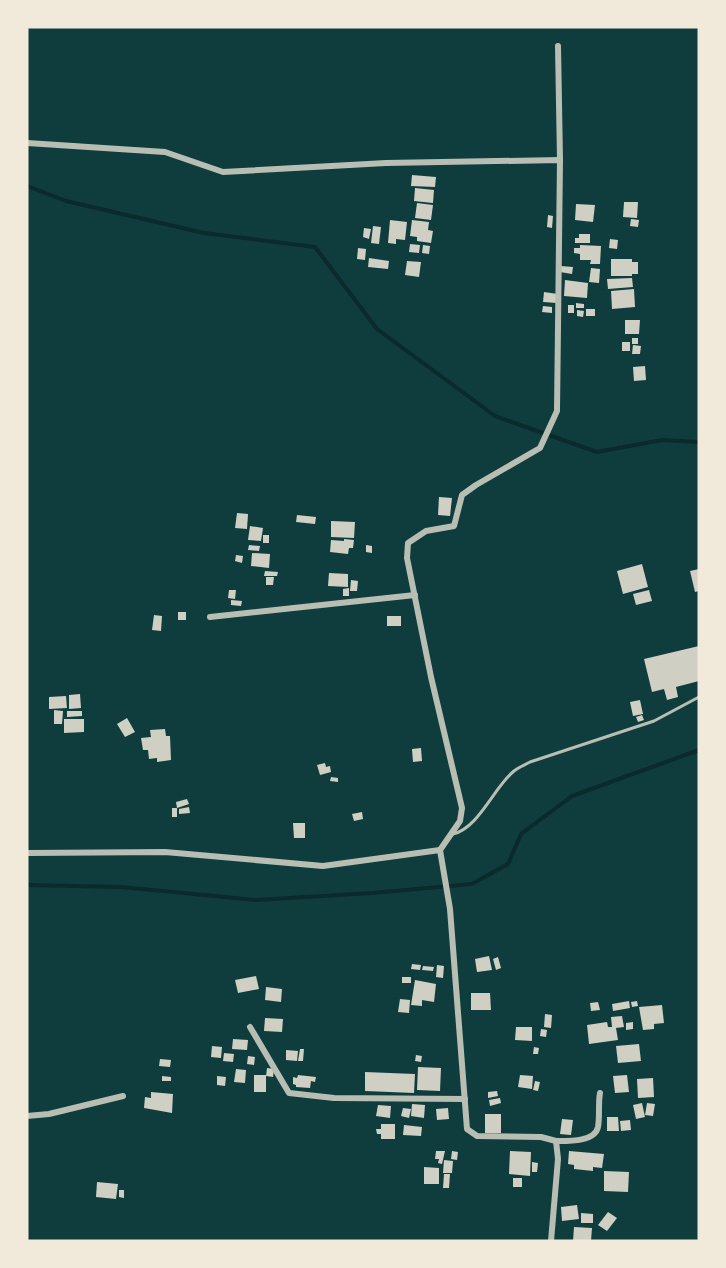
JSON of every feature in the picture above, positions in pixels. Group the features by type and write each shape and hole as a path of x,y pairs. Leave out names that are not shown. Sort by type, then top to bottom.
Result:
{"street":[{"path":"27,853 165,852 322,866 440,850 453,834 460,821 462,808 431,677 407,558 408,543 426,531 454,526 462,495 540,448 557,411 560,160 558,46"},
{"path":"27,143 165,152 223,172 386,163 560,160"},
{"path":"210,617 415,595"},
{"path":"440,850 450,909 466,1129 477,1137 541,1137 556,1142 578,1140 591,1136 598,1129 600,1093"},
{"path":"250,1027 289,1093 334,1098 465,1099"},
{"path":"27,1116 49,1114 123,1096"},
{"path":"551,1241 558,1159 556,1142"}],"lane":[{"path":"453,834 475,819 513,771 531,762 654,721 699,697"}],"building":[{"path":"412,175 436,177 435,187 411,186"},
{"path":"415,188 434,190 433,203 414,201"},
{"path":"624,202 638,202 637,218 623,217"},
{"path":"417,203 433,205 431,220 415,218"},
{"path":"576,204 595,205 593,222 575,220"},
{"path":"548,215 553,216 552,228 547,227"},
{"path":"631,219 639,220 638,227 630,226"},
{"path":"390,220 407,222 405,240 396,239 396,244 388,243"},
{"path":"412,220 429,222 428,230 433,231 431,243 417,241 417,237 410,236"},
{"path":"373,226 381,227 379,244 371,243"},
{"path":"364,228 371,229 369,239 363,237"},
{"path":"579,234 590,234 590,243 575,243 575,238 579,238"},
{"path":"610,239 618,240 617,249 609,248"},
{"path":"410,244 420,245 419,253 409,252"},
{"path":"423,245 430,246 429,254 422,253"},
{"path":"580,245 601,246 600,264 590,264 591,260 580,260 580,254 574,253 574,248 580,248"},
{"path":"358,248 366,249 365,260 357,259"},
{"path":"369,258 389,261 388,269 368,267"},
{"path":"611,259 632,259 632,262 638,262 638,274 611,276"},
{"path":"407,261 421,262 419,277 405,275"},
{"path":"561,266 573,267 572,274 560,272"},
{"path":"591,268 600,269 599,283 589,282"},
{"path":"632,278 633,287 608,289 607,279"},
{"path":"565,280 588,283 587,298 564,296"},
{"path":"634,289 635,307 612,309 611,291"},
{"path":"544,292 558,294 557,303 543,302"},
{"path":"576,303 584,304 584,308 576,308"},
{"path":"568,305 574,305 574,313 568,313"},
{"path":"543,306 552,307 552,313 542,312"},
{"path":"586,309 595,309 595,316 586,316"},
{"path":"577,310 584,311 583,317 577,316"},
{"path":"625,320 640,320 639,334 625,334"},
{"path":"632,338 638,338 638,344 632,344"},
{"path":"622,342 630,342 630,351 622,351"},
{"path":"633,345 641,346 640,354 632,354"},
{"path":"645,366 646,380 634,381 633,367"},
{"path":"439,497 452,498 450,516 438,515"},
{"path":"237,513 248,514 247,529 235,528"},
{"path":"297,515 316,517 315,524 296,522"},
{"path":"331,521 355,522 354,538 331,537"},
{"path":"250,526 263,528 261,541 248,540"},
{"path":"263,535 269,535 269,543 263,543"},
{"path":"344,539 354,540 353,548 349,548 348,554 330,552 331,540 344,541"},
{"path":"249,545 260,546 259,551 248,550"},
{"path":"366,545 372,546 372,553 366,552"},
{"path":"252,553 270,554 269,568 251,566"},
{"path":"236,555 243,556 242,563 235,561"},
{"path":"642,564 648,587 623,594 617,571"},
{"path":"699,569 699,591 695,592 690,571"},
{"path":"265,571 278,572 277,576 264,576"},
{"path":"329,573 348,574 348,587 328,586"},
{"path":"266,577 274,577 273,585 266,585"},
{"path":"351,580 358,581 357,591 350,591"},
{"path":"349,588 349,596 343,596 343,589"},
{"path":"229,590 236,590 235,599 228,598"},
{"path":"649,590 652,601 636,605 633,594"},
{"path":"231,600 242,601 241,606 231,605"},
{"path":"178,612 186,612 186,620 178,620"},
{"path":"154,615 162,616 161,631 152,630"},
{"path":"387,616 401,616 401,626 387,626"},
{"path":"699,646 699,681 676,687 678,697 667,700 664,689 652,692 644,659"},
{"path":"80,694 81,708 69,709 69,695"},
{"path":"66,696 67,708 49,709 49,697"},
{"path":"640,700 643,714 633,716 630,702"},
{"path":"54,710 63,711 62,724 54,724"},
{"path":"67,711 82,711 82,716 67,717"},
{"path":"642,715 644,720 638,722 636,717"},
{"path":"127,718 135,732 125,737 117,724"},
{"path":"64,719 84,719 84,732 64,733"},
{"path":"165,729 166,736 170,736 171,760 157,762 157,758 149,759 148,750 143,750 141,738 151,737 150,730"},
{"path":"421,748 422,761 413,762 412,749"},
{"path":"325,763 326,767 330,766 331,772 320,775 317,765"},
{"path":"331,777 338,778 338,782 330,781"},
{"path":"187,799 189,804 177,808 176,802"},
{"path":"189,807 190,813 179,814 179,809"},
{"path":"172,808 177,808 177,817 172,817"},
{"path":"362,812 363,819 354,821 352,814"},
{"path":"293,823 305,823 305,838 294,838"},
{"path":"489,956 492,970 477,972 475,959"},
{"path":"498,957 501,968 496,970 493,959"},
{"path":"412,964 421,965 420,970 411,969"},
{"path":"437,965 444,966 443,978 436,977"},
{"path":"423,966 434,967 433,971 422,970"},
{"path":"256,976 259,989 238,993 235,980"},
{"path":"402,977 411,977 411,983 402,983"},
{"path":"415,980 436,984 434,1002 422,1000 422,1006 411,1005"},
{"path":"266,987 282,989 281,1002 265,1000"},
{"path":"471,993 490,993 491,1010 471,1010"},
{"path":"400,999 410,1000 409,1013 398,1012"},
{"path":"629,1001 630,1008 613,1011 612,1004"},
{"path":"637,1001 638,1006 632,1007 631,1002"},
{"path":"598,1002 600,1010 591,1011 590,1003"},
{"path":"662,1005 664,1023 654,1024 654,1029 643,1030 639,1007"},
{"path":"545,1014 552,1015 551,1028 544,1027"},
{"path":"622,1016 624,1027 616,1028 618,1040 589,1044 587,1025 607,1022 608,1027 612,1027 611,1017"},
{"path":"265,1018 283,1019 282,1032 264,1031"},
{"path":"633,1022 633,1029 626,1030 626,1023"},
{"path":"516,1027 532,1027 532,1041 515,1040"},
{"path":"541,1029 547,1030 546,1037 540,1036"},
{"path":"233,1039 248,1040 247,1050 232,1049"},
{"path":"639,1044 641,1061 618,1063 616,1046"},
{"path":"212,1046 222,1047 221,1058 211,1057"},
{"path":"534,1047 539,1048 538,1054 533,1054"},
{"path":"300,1049 304,1049 303,1061 298,1061"},
{"path":"286,1050 298,1051 297,1061 286,1060"},
{"path":"224,1053 234,1054 233,1062 223,1061"},
{"path":"416,1055 422,1056 421,1062 415,1061"},
{"path":"248,1056 255,1057 254,1065 247,1064"},
{"path":"160,1059 171,1060 170,1067 159,1066"},
{"path":"418,1067 441,1068 440,1091 417,1090"},
{"path":"267,1068 274,1069 273,1077 266,1076"},
{"path":"236,1069 246,1070 245,1083 234,1082"},
{"path":"365,1072 415,1074 414,1093 365,1091"},
{"path":"254,1075 266,1075 266,1092 254,1092"},
{"path":"298,1075 316,1077 315,1082 311,1081 310,1088 296,1087 293,1084 293,1077 297,1078"},
{"path":"520,1075 533,1076 532,1089 518,1087"},
{"path":"627,1075 629,1092 615,1093 613,1076"},
{"path":"162,1076 171,1077 171,1081 162,1081"},
{"path":"217,1076 226,1077 225,1086 217,1085"},
{"path":"653,1078 654,1097 638,1098 637,1079"},
{"path":"535,1081 540,1082 538,1091 533,1090"},
{"path":"497,1091 498,1096 488,1098 488,1092"},
{"path":"151,1092 173,1094 172,1113 144,1108 145,1097 151,1098"},
{"path":"500,1098 501,1103 490,1106 489,1100"},
{"path":"642,1103 645,1117 636,1119 633,1105"},
{"path":"647,1103 655,1104 653,1116 645,1115"},
{"path":"412,1104 425,1105 424,1118 411,1116"},
{"path":"378,1105 391,1106 390,1118 376,1116"},
{"path":"403,1108 411,1109 409,1118 401,1116"},
{"path":"448,1108 449,1119 437,1120 436,1109"},
{"path":"485,1114 501,1114 501,1133 485,1133"},
{"path":"607,1117 618,1117 619,1131 607,1131"},
{"path":"562,1119 573,1120 571,1135 560,1134"},
{"path":"630,1120 631,1130 621,1131 620,1121"},
{"path":"381,1124 395,1124 395,1139 381,1139 381,1134 377,1134 376,1129 381,1129"},
{"path":"404,1125 422,1127 421,1136 403,1135"},
{"path":"436,1151 445,1151 442,1164 438,1163 439,1159 435,1159"},
{"path":"452,1151 458,1152 457,1160 451,1159"},
{"path":"510,1151 531,1152 530,1176 509,1174"},
{"path":"569,1151 604,1154 602,1168 593,1167 593,1171 574,1169 574,1165 568,1164"},
{"path":"444,1160 453,1161 452,1173 443,1173"},
{"path":"532,1162 538,1163 537,1172 532,1172"},
{"path":"424,1167 439,1168 439,1184 424,1184"},
{"path":"604,1171 629,1172 628,1192 604,1191"},
{"path":"444,1174 450,1174 449,1188 443,1188"},
{"path":"513,1178 522,1178 522,1187 513,1187"},
{"path":"97,1182 118,1184 116,1199 96,1197"},
{"path":"119,1190 124,1190 124,1198 119,1197"},
{"path":"577,1205 579,1219 562,1221 561,1207"},
{"path":"608,1212 617,1218 607,1231 598,1225"},
{"path":"581,1213 593,1214 593,1223 581,1223"},
{"path":"574,1227 592,1228 591,1241 573,1241"}],"waterway":[{"path":"27,186 66,201 204,233 315,247 377,329 495,416 597,452 662,440 699,442"},
{"path":"27,885 121,887 256,900 472,884 508,864 521,834 572,796 699,750"}]}
